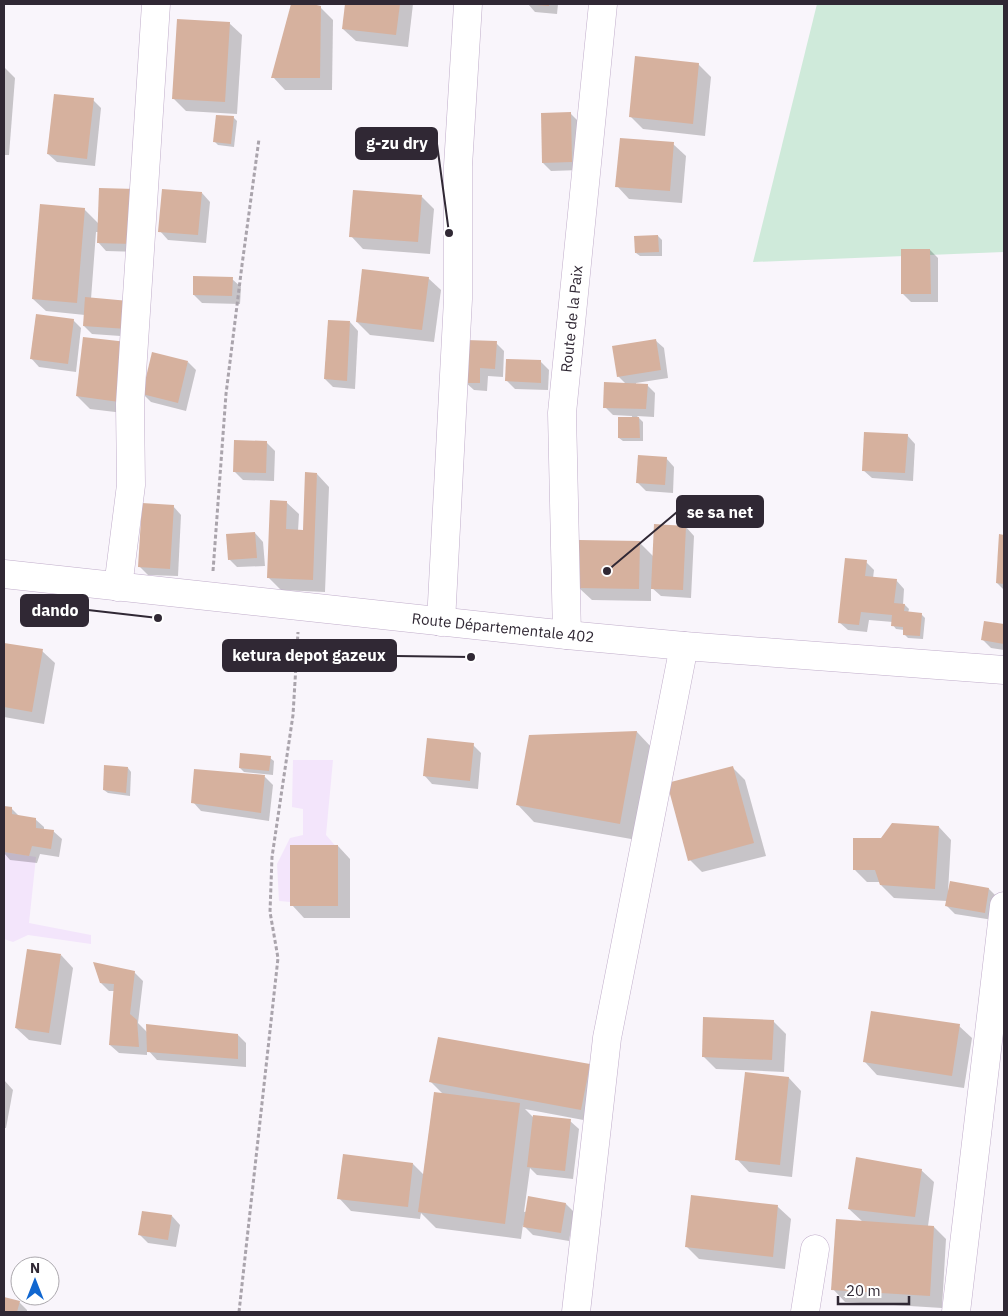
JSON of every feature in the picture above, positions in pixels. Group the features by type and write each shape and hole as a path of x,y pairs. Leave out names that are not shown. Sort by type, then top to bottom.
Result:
{"street":[{"path":"118,586 131,485 130,404 156,4"},
{"path":"441,622 458,299 458,166 468,4"},
{"name":"Route de la Paix","path":"567,635 562,413 603,4"},
{"name":"Route Départementale 402","path":"4,574 567,635 684,646 1004,670"},
{"path":"576,1312 608,1038 684,646"},
{"path":"956,1312 1004,906"},
{"path":"805,1312 815,1248"}],"path":[{"path":"211,597 226,394 259,139"},
{"path":"239,1312 278,958 270,912 272,857 293,715 300,606"}],"shaded area":[{"path":"293,760 333,760 326,835 338,849 338,906 279,901 277,864 290,838 303,835 303,809 292,807"},
{"path":"4,852 36,857 29,923 91,935 91,944 28,935 13,942 4,939"}],"green space":[{"path":"817,4 1004,4 1004,252 753,262"}],"building":[{"path":"291,4 321,6 320,78 271,78"},
{"path":"345,4 400,4 396,35 342,29"},
{"path":"549,4 549,6 536,5"},
{"path":"177,19 230,22 225,102 172,99"},
{"path":"635,56 699,63 693,124 629,117"},
{"path":"54,94 94,98 87,159 47,154"},
{"path":"571,112 572,162 542,163 541,113"},
{"path":"216,115 234,116 231,144 213,142"},
{"path":"620,138 674,142 670,191 615,187"},
{"path":"99,188 136,189 133,244 97,243"},
{"path":"162,189 202,192 198,235 158,232"},
{"path":"353,190 422,195 418,242 349,237"},
{"path":"40,204 85,208 77,303 32,299"},
{"path":"658,235 659,252 635,253 634,236"},
{"path":"901,249 930,249 931,294 901,294"},
{"path":"362,269 429,277 422,330 356,322"},
{"path":"193,276 233,277 232,296 193,295"},
{"path":"85,297 129,301 127,329 83,326"},
{"path":"36,314 74,319 68,364 30,359"},
{"path":"328,320 350,321 347,381 324,379"},
{"path":"83,337 127,342 119,402 76,396"},
{"path":"656,339 661,370 617,377 612,346"},
{"path":"466,340 497,341 495,369 480,368 480,383 464,383"},
{"path":"152,352 188,361 178,403 142,394"},
{"path":"506,359 541,360 541,383 505,381"},
{"path":"604,382 648,384 646,409 603,408"},
{"path":"618,417 639,417 640,438 618,438"},
{"path":"864,432 908,434 905,473 862,471"},
{"path":"234,440 267,441 266,473 233,472"},
{"path":"638,455 667,457 665,485 636,483"},
{"path":"305,472 317,473 313,580 267,578 270,500 287,501 286,529 303,530"},
{"path":"142,503 174,505 170,569 138,567"},
{"path":"654,524 686,526 683,590 651,589"},
{"path":"255,532 257,558 228,560 226,534"},
{"path":"999,534 1004,535 1004,584 996,583"},
{"path":"579,540 640,541 639,589 578,588"},
{"path":"845,558 867,560 865,576 897,579 894,603 905,604 904,611 922,613 920,636 903,635 903,627 891,626 892,615 861,612 859,625 838,623"},
{"path":"984,621 1004,624 1004,644 981,640"},
{"path":"4,643 43,649 32,712 4,707"},
{"path":"637,731 620,824 516,805 529,735"},
{"path":"427,738 474,743 470,781 423,776"},
{"path":"240,753 271,756 269,771 239,768"},
{"path":"104,765 128,767 126,793 103,790"},
{"path":"733,766 754,843 688,861 667,783"},
{"path":"194,769 265,775 261,813 191,803"},
{"path":"4,806 12,807 12,814 36,818 36,828 54,830 51,849 32,846 29,856 4,852"},
{"path":"892,823 939,826 935,889 880,885 875,870 853,870 853,838 881,838"},
{"path":"290,845 338,845 338,906 290,906"},
{"path":"950,881 989,888 985,913 945,906"},
{"path":"27,949 61,954 49,1033 15,1028"},
{"path":"93,962 135,971 130,1014 137,1020 139,1047 109,1045 114,984 100,983"},
{"path":"871,1011 960,1024 952,1076 863,1062"},
{"path":"703,1017 774,1020 772,1060 702,1057"},
{"path":"146,1024 238,1034 238,1059 147,1052"},
{"path":"438,1037 590,1064 581,1110 429,1082"},
{"path":"745,1072 789,1077 780,1165 735,1160"},
{"path":"434,1092 520,1103 505,1224 418,1212"},
{"path":"533,1115 571,1119 565,1171 527,1167"},
{"path":"343,1154 413,1163 408,1207 337,1199"},
{"path":"856,1157 922,1169 915,1217 848,1209"},
{"path":"691,1195 778,1205 773,1257 685,1247"},
{"path":"528,1196 566,1203 561,1233 523,1227"},
{"path":"142,1211 172,1215 168,1240 138,1235"},
{"path":"836,1219 934,1226 930,1296 831,1290"},
{"path":"4,1297 10,1298 10,1306 19,1306 17,1312 4,1312"}],"place":[{"name":"g-zu dry","path":"449,233"},
{"name":"se sa net","path":"607,571"},
{"name":"dando","path":"158,618"},
{"name":"ketura depot gazeux","path":"471,657"}]}
